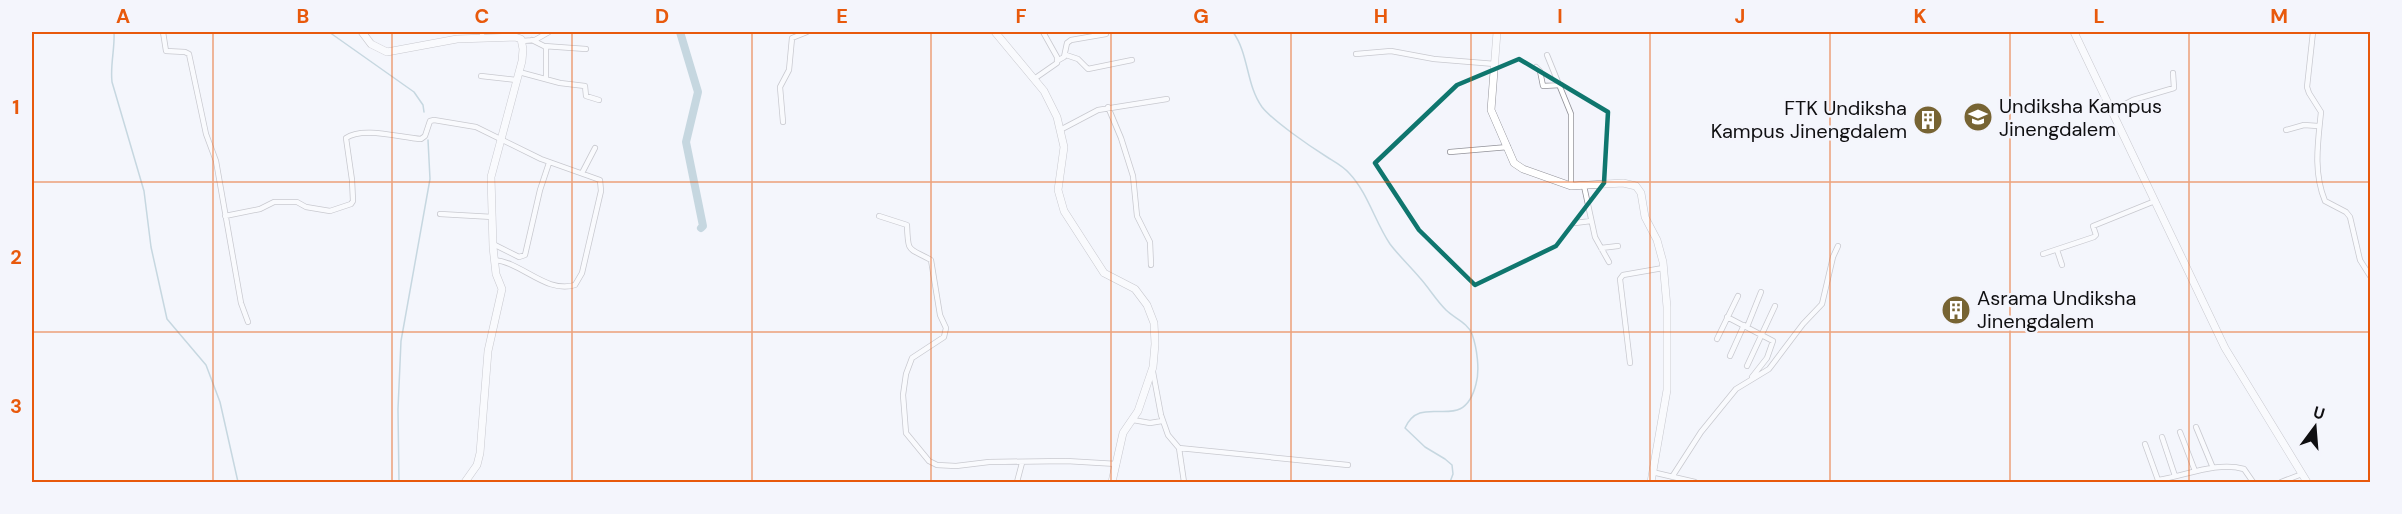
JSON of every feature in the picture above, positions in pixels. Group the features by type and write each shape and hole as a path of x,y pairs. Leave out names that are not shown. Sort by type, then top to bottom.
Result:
{"street":[{"path":"163,32 166,51 189,54 204,125 216,161 241,303 248,322"},
{"path":"362,32 371,44 387,52 482,35 518,37 532,40 546,47 586,49"},
{"path":"532,40 549,32"},
{"path":"783,122 780,87 789,70 792,38 807,32"},
{"path":"995,32 1051,102 1062,129 1065,147 1058,190 1064,211 1104,273 1135,289 1147,305 1154,323 1153,367 1162,421 1168,435 1179,448 1184,483"},
{"path":"1043,32 1057,61"},
{"path":"1497,32 1495,64 1491,82 1491,113 1508,147 1512,161 1519,167 1571,186 1618,182 1632,184 1639,188 1645,217 1659,244 1667,307 1668,380 1651,483"},
{"path":"2074,32 2225,348 2307,483"},
{"path":"2313,32 2307,87 2320,111 2317,174 2324,200 2330,206 2346,212 2350,217 2360,260 2370,276"},
{"path":"1034,79 1066,55 1068,43 1071,40 1106,34"},
{"path":"465,483 477,465 480,453 488,351 502,291 492,244 491,177 524,52 518,37"},
{"path":"546,47 546,78"},
{"path":"1356,54 1391,51 1434,59 1495,64"},
{"path":"1066,55 1078,58 1088,69 1132,60"},
{"path":"1547,56 1554,76 1561,85 1571,115 1571,186"},
{"path":"1536,67 1540,71 1543,86 1561,85"},
{"path":"519,72 560,83 585,86 586,96 599,100"},
{"path":"2112,111 2133,100 2174,88 2173,73"},
{"path":"481,76 516,80"},
{"path":"1062,129 1108,107 1167,99"},
{"path":"1108,107 1133,176 1137,216 1150,242 1151,265"},
{"path":"225,216 260,209 274,202 297,202 306,207 330,211 351,204 353,201 352,176 345,142 348,135 381,134 421,139 425,136 430,122 434,120 470,125 549,163 600,180 602,185 582,273 578,283 573,287 552,284 503,261 494,260"},
{"path":"2286,129 2304,125 2318,126"},
{"path":"1450,152 1508,147"},
{"path":"582,173 596,148"},
{"path":"492,244 519,257 525,255 540,190 549,163"},
{"path":"1584,186 1595,237 1609,262"},
{"path":"2043,254 2095,237 2092,226 2155,201"},
{"path":"440,214 493,217"},
{"path":"879,216 907,225 907,242 910,248 915,253 932,260 940,315 946,328 944,338 911,362 906,374 902,405 906,433 929,460 937,465 956,466 989,462 1066,461 1117,464"},
{"path":"1575,223 1591,221"},
{"path":"1601,248 1618,246"},
{"path":"1672,477 1701,432 1736,389 1769,369 1803,324 1818,310 1822,304 1833,257 1838,246"},
{"path":"2057,250 2062,266"},
{"path":"1630,363 1620,279 1623,275 1663,268"},
{"path":"1730,356 1761,292"},
{"path":"1717,339 1738,296"},
{"path":"1747,366 1775,306"},
{"path":"1727,317 1771,340 1773,345 1767,358 1750,379"},
{"path":"1112,483 1123,433 1138,411 1153,367"},
{"path":"1133,420 1150,423 1162,421"},
{"path":"2196,427 2213,468"},
{"path":"2180,432 2195,471"},
{"path":"2162,437 2175,476"},
{"path":"2145,444 2157,479 2213,468 2242,469 2253,483"},
{"path":"1179,448 1348,465"},
{"path":"1017,483 1022,463"},
{"path":"1652,472 1695,483"},
{"path":"2281,483 2302,474"}],"highlighted area":[{"path":"1519,59 1608,112 1604,183 1556,246 1475,285 1419,230 1375,163 1457,85"}],"waterway":[{"path":"114,32 112,82 144,191 151,247 167,319 206,365 220,402 238,482"},
{"path":"329,32 414,92 423,105 424,112"},
{"path":"680,32 698,92 686,142 703,226 701,228"},
{"path":"1233,32 1242,50 1253,89 1262,107 1293,133 1349,173 1361,189 1390,244 1442,306 1472,334 1477,352 1478,372 1470,400 1462,408 1452,411 1421,413 1412,417 1405,428 1425,447 1452,465 1453,474 1450,482"},
{"path":"399,482 398,409 401,341 430,179 428,140"}],"place":[{"name":"Undiksha Kampus Jinengdalem","path":"1978,117"},
{"name":"FTK Undiksha Kampus Jinengdalem","path":"1928,120"},
{"name":"Asrama Undiksha Jinengdalem","path":"1956,310"}]}
